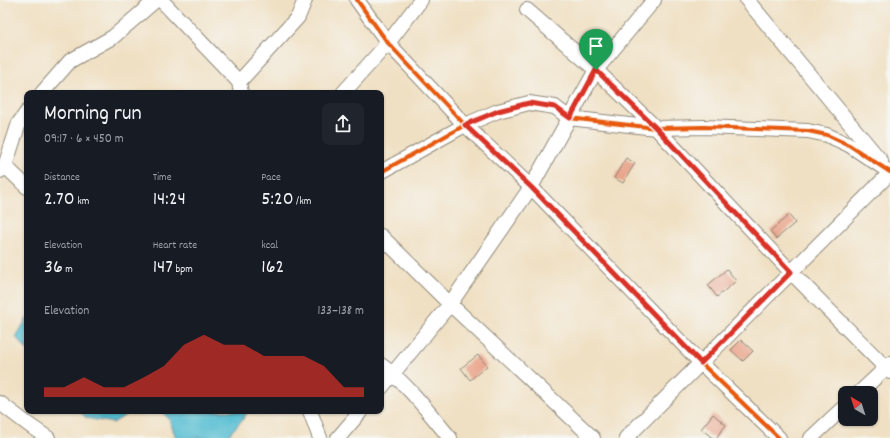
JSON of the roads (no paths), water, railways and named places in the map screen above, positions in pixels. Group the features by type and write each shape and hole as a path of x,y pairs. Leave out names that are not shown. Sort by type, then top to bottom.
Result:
{"street":[{"path":"45,90 70,60 113,37 156,0"},
{"path":"161,0 240,88 298,17 305,0"},
{"path":"357,0 388,43 465,125 531,187 701,363 779,438"},
{"path":"346,90 388,43 421,0"},
{"path":"384,384 450,304 531,187 596,70 654,0"},
{"path":"747,0 890,172"},
{"path":"527,10 596,70 656,128 791,272 888,368 867,386"},
{"path":"384,170 465,125 498,111 529,103 555,107 570,118 656,128 704,127 808,131 827,135 849,145 890,172"},
{"path":"24,116 19,122 3,168 24,185"},
{"path":"626,438 890,172"},
{"path":"384,239 450,304 593,438"},
{"path":"384,367 393,374 424,406 450,438"},
{"path":"0,403 28,425 48,438"},
{"path":"811,438 838,413"},
{"path":"311,414 320,438"},
{"path":"338,438 358,414"}],"water":[{"path":"24,323 24,346 16,337"},
{"path":"83,414 127,414 113,423 86,418"},
{"path":"164,414 246,414 226,438 176,438 169,419"}]}
